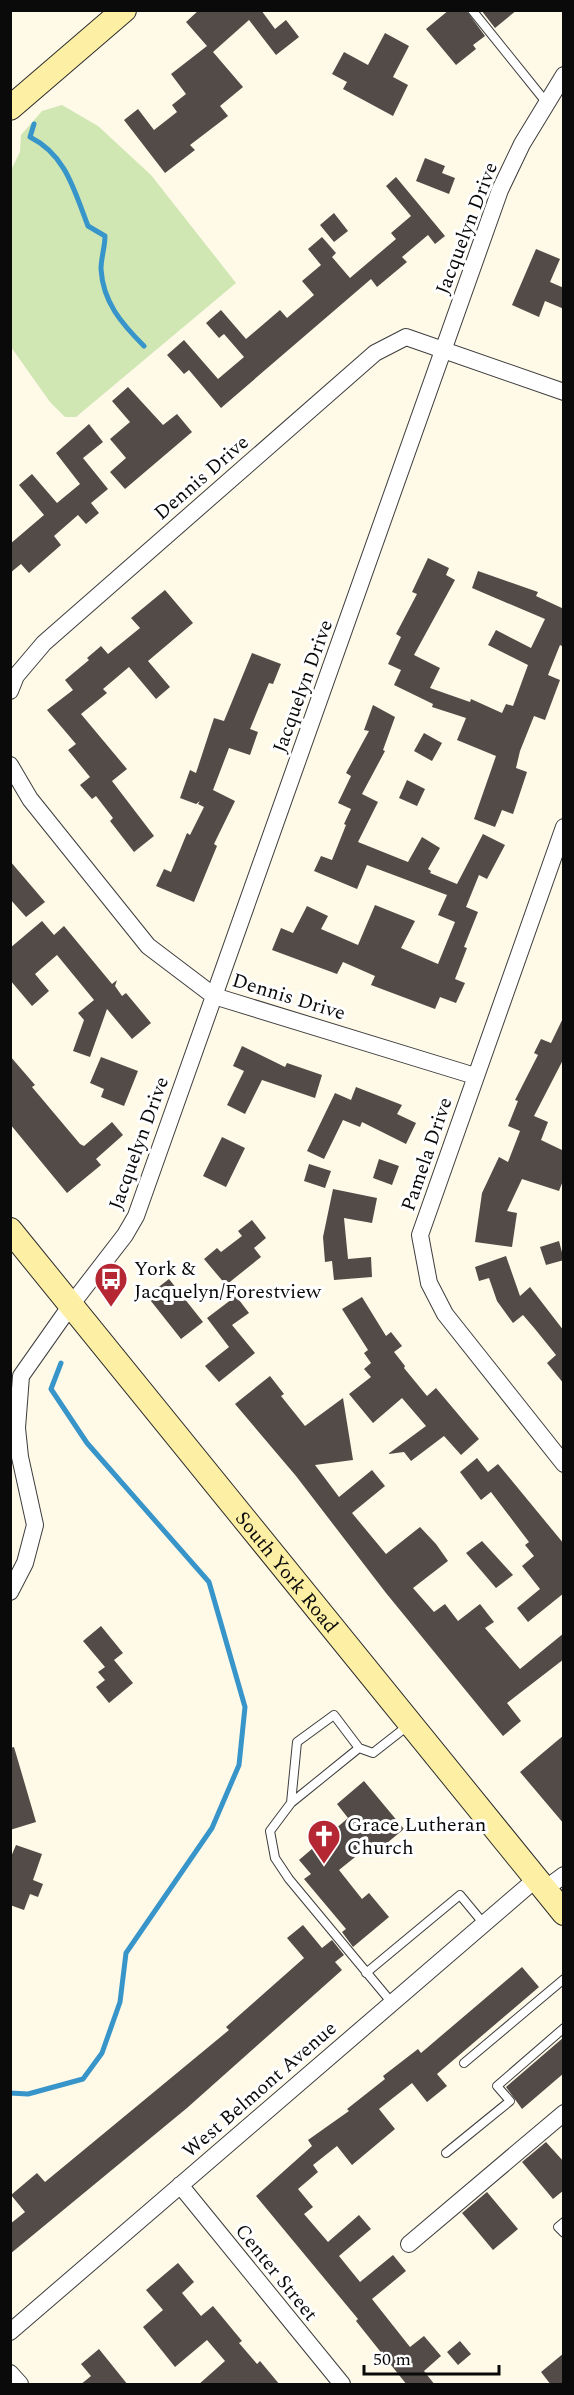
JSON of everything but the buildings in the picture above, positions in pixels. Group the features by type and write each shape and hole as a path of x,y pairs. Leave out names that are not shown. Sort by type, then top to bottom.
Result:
{"main road":[{"path":"10,108 124,10"},
{"name":"South York Road","path":"10,1230 410,1724 548,1881 564,1912"}],"street":[{"name":"Jacquelyn Drive","path":"10,1592 25,1563 35,1525 20,1457 17,1428 21,1376 70,1305 125,1235 136,1216 500,190 522,144 564,75"},
{"name":"Dennis Drive","path":"10,691 16,676 44,643 375,354 406,337 564,392"},
{"name":"Dennis Drive","path":"10,765 30,799 148,946 214,996 475,1076"},
{"name":"Pamela Drive","path":"564,827 420,1235 429,1283 445,1314 564,1464"},
{"name":"West Belmont Avenue","path":"10,2332 484,1924 548,1881"},
{"path":"409,2244 564,2113"},
{"name":"Center Street","path":"180,2185 342,2385"},
{"path":"10,2373 20,2385"}],"lane":[{"path":"472,10 546,102"},
{"path":"291,1803 297,1743 334,1715 359,1748 373,1753 410,1724"},
{"path":"359,1748 291,1803 270,1831 275,1858 289,1879 392,2003"},
{"path":"366,1973 460,1895 484,1924"},
{"path":"464,2064 564,1978"},
{"path":"446,2153 510,2101 497,2086 564,2028"},
{"path":"564,2222 558,2227 564,2233"}],"green space":[{"path":"62,105 98,126 151,175 236,283 76,417 65,417 50,402 11,347 11,170 20,152 21,135 42,111"}],"waterway":[{"path":"34,124 30,137 52,153 73,187 88,226 105,236 101,269 105,292 121,320 144,346"},
{"path":"10,2093 28,2094 83,2079 102,2053 120,2002 126,1953 212,1828 239,1765 245,1707 209,1582 87,1443 51,1389 61,1363"}],"place":[{"name":"York & Jacquelyn/Forestview","path":"111,1308"},
{"name":"Grace Lutheran Church","path":"324,1865"}]}
